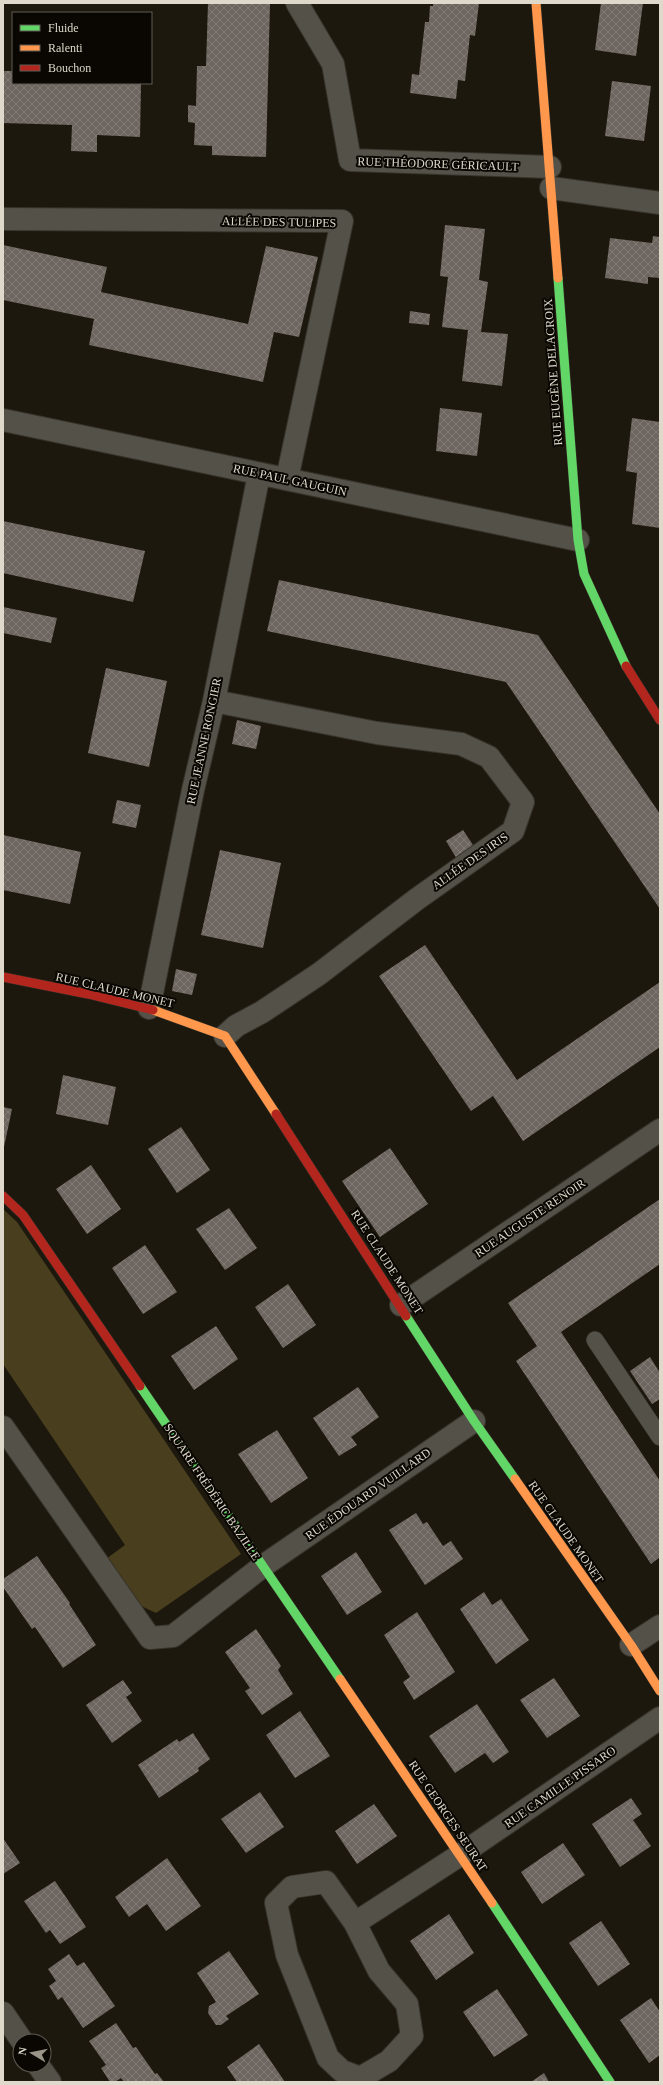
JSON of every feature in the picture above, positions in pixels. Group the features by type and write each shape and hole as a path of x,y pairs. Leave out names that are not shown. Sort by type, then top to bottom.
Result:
{"street":[{"name":"RUE THÉODORE GÉRICAULT","path":"297,3 333,64 350,160 551,178"},
{"name":"RUE EUGÈNE DELACROIX","path":"536,3 551,178 578,540 584,574 587,581 631,676 660,720"},
{"path":"551,178 660,203"},
{"name":"ALLÉE DES TULIPES","path":"3,219 342,221 287,479"},
{"name":"RUE PAUL GAUGUIN","path":"3,420 578,540"},
{"name":"RUE JEANNE RONGIER","path":"149,1008 193,790 214,701 259,474"},
{"name":"ALLÉE DES IRIS","path":"214,701 377,733 461,744 489,757 523,802 513,831 417,899 319,974 262,1012 236,1026 225,1036"},
{"name":"RUE CLAUDE MONET","path":"3,977 149,1008 195,1023 225,1036 401,1305 474,1421 631,1645 660,1691"},
{"name":"RUE AUGUSTE RENOIR","path":"401,1305 660,1130"},
{"name":"SQUARE FRÉDÉRIC BAZILLE","path":"3,1196 23,1216 263,1566 173,1636 150,1638 3,1427"},
{"name":"RUE ÉDOUARD VUILLARD","path":"263,1566 474,1421"},
{"name":"RUE GEORGES SEURAT","path":"263,1566 460,1855 610,2082"},
{"path":"631,1645 660,1626"},
{"name":"RUE CAMILLE PISSARO","path":"355,1923 460,1855 660,1718"},
{"path":"326,1882 355,1923 378,1971 407,2004 412,2036 389,2061 360,2078 342,2071 328,2058 287,1955 276,1903 292,1887 326,1882"},
{"path":"3,2013 17,2033"},
{"path":"44,2073 50,2082"}],"lane":[{"path":"595,1340 660,1437"}],"shaded area":[{"path":"3,1209 17,1222 241,1554 156,1613 141,1606 106,1559 125,1545 3,1364"}],"building":[{"path":"208,3 270,4 266,157 212,155 212,146 194,145 195,123 188,122 188,105 196,106 197,66 206,66"},
{"path":"433,3 479,3 475,36 470,35 465,81 458,80 456,99 410,93 412,74 419,75 425,22 429,22 430,6 433,6"},
{"path":"601,3 643,3 636,56 595,50"},
{"path":"3,71 12,71 12,84 141,84 140,137 97,135 97,152 71,151 72,125 3,123"},
{"path":"612,81 651,86 644,141 605,136"},
{"path":"445,225 485,229 479,280 488,282 481,332 508,334 502,386 462,381 468,330 442,327 448,277 440,276"},
{"path":"653,236 660,237 660,278 648,277 648,284 605,278 610,238 652,243"},
{"path":"3,245 107,267 101,292 248,324 266,246 318,257 299,337 274,332 263,382 89,345 94,319 3,300"},
{"path":"410,311 430,314 429,325 409,323"},
{"path":"440,408 482,413 477,456 436,451"},
{"path":"632,418 660,422 660,528 632,524 637,473 626,471"},
{"path":"3,521 145,551 133,602 3,573"},
{"path":"279,580 538,635 660,814 660,909 506,682 267,631"},
{"path":"3,607 57,618 51,643 3,633"},
{"path":"106,668 167,681 149,767 88,753"},
{"path":"237,720 261,726 256,749 232,744"},
{"path":"117,800 141,805 136,828 112,823"},
{"path":"463,830 475,848 457,859 446,841"},
{"path":"3,835 81,852 70,904 3,890"},
{"path":"220,850 281,863 263,948 201,935"},
{"path":"425,945 517,1080 660,982 660,1047 523,1141 493,1096 471,1111 379,976"},
{"path":"176,969 197,974 192,995 172,991"},
{"path":"63,1075 116,1087 108,1125 56,1114"},
{"path":"3,1107 12,1109 4,1147 3,1147"},
{"path":"181,1127 210,1170 177,1193 148,1149"},
{"path":"390,1148 428,1204 380,1237 342,1181"},
{"path":"91,1165 121,1209 87,1234 56,1189"},
{"path":"660,1199 660,1264 561,1332 660,1481 660,1557 651,1564 516,1361 537,1346 508,1303"},
{"path":"229,1208 257,1248 225,1270 196,1229"},
{"path":"145,1245 177,1292 143,1314 112,1268"},
{"path":"288,1284 316,1325 283,1348 255,1307"},
{"path":"216,1326 238,1359 194,1390 171,1356"},
{"path":"650,1357 660,1373 660,1399 652,1404 630,1371"},
{"path":"358,1387 379,1417 351,1437 357,1445 339,1456 313,1418"},
{"path":"277,1430 308,1478 271,1503 238,1454"},
{"path":"416,1513 423,1524 427,1522 443,1546 451,1541 463,1559 425,1585 389,1530"},
{"path":"356,1552 382,1592 347,1615 321,1576"},
{"path":"37,1556 70,1603 69,1604 96,1645 63,1668 35,1627 32,1629 3,1587 3,1579"},
{"path":"484,1592 492,1605 501,1599 529,1640 496,1664 460,1609"},
{"path":"417,1612 455,1672 414,1700 403,1682 410,1677 384,1635"},
{"path":"256,1629 281,1666 278,1670 293,1694 262,1715 245,1691 250,1688 225,1652"},
{"path":"554,1678 580,1716 547,1738 520,1700"},
{"path":"123,1680 132,1693 126,1697 142,1721 112,1743 86,1705"},
{"path":"477,1704 509,1752 493,1763 485,1753 455,1773 429,1736"},
{"path":"300,1711 330,1756 295,1778 266,1735"},
{"path":"193,1733 210,1759 198,1768 199,1771 159,1798 138,1765 177,1739 179,1742"},
{"path":"260,1792 284,1827 246,1853 221,1819"},
{"path":"631,1798 642,1814 633,1820 651,1846 620,1867 592,1824"},
{"path":"374,1804 397,1836 357,1864 335,1831"},
{"path":"3,1838 20,1863 3,1874"},
{"path":"563,1843 585,1875 542,1904 521,1872"},
{"path":"167,1858 201,1906 166,1931 147,1904 129,1917 115,1897"},
{"path":"55,1881 86,1927 60,1944 50,1930 46,1933 24,1901"},
{"path":"449,1914 474,1953 436,1980 410,1941"},
{"path":"601,1921 630,1964 598,1986 569,1943"},
{"path":"229,1951 259,1994 226,2016 229,2019 221,2025 216,2025 208,2013 209,2006 216,2002 197,1973"},
{"path":"69,1954 77,1966 84,1962 115,2006 83,2028 62,1997 58,2000 49,1986 56,1981 48,1969"},
{"path":"497,1989 528,2035 494,2057 463,2012"},
{"path":"651,1998 660,2012 660,2055 649,2063 620,2020"},
{"path":"116,2023 133,2048 136,2047 155,2074 157,2073 164,2082 124,2082 121,2078 115,2082 110,2082 101,2068 106,2065 89,2041"},
{"path":"259,2044 285,2082 237,2082 227,2067"},
{"path":"544,2073 549,2082 531,2082"}],"traffic: fast":[{"path":"558,278 578,540 584,574 626,666"},
{"path":"406,1316 474,1421 515,1479"},
{"path":"140,1386 340,1679"},
{"path":"492,1903 610,2082"}],"traffic: slow":[{"path":"536,3 558,278"},
{"path":"153,1010 225,1036 276,1114"},
{"path":"515,1479 631,1645 660,1691"},
{"path":"340,1679 492,1903"}],"traffic: jam":[{"path":"626,666 660,720"},
{"path":"3,977 88,994 153,1010"},
{"path":"276,1114 406,1316"},
{"path":"3,1196 23,1215 140,1386"}]}
